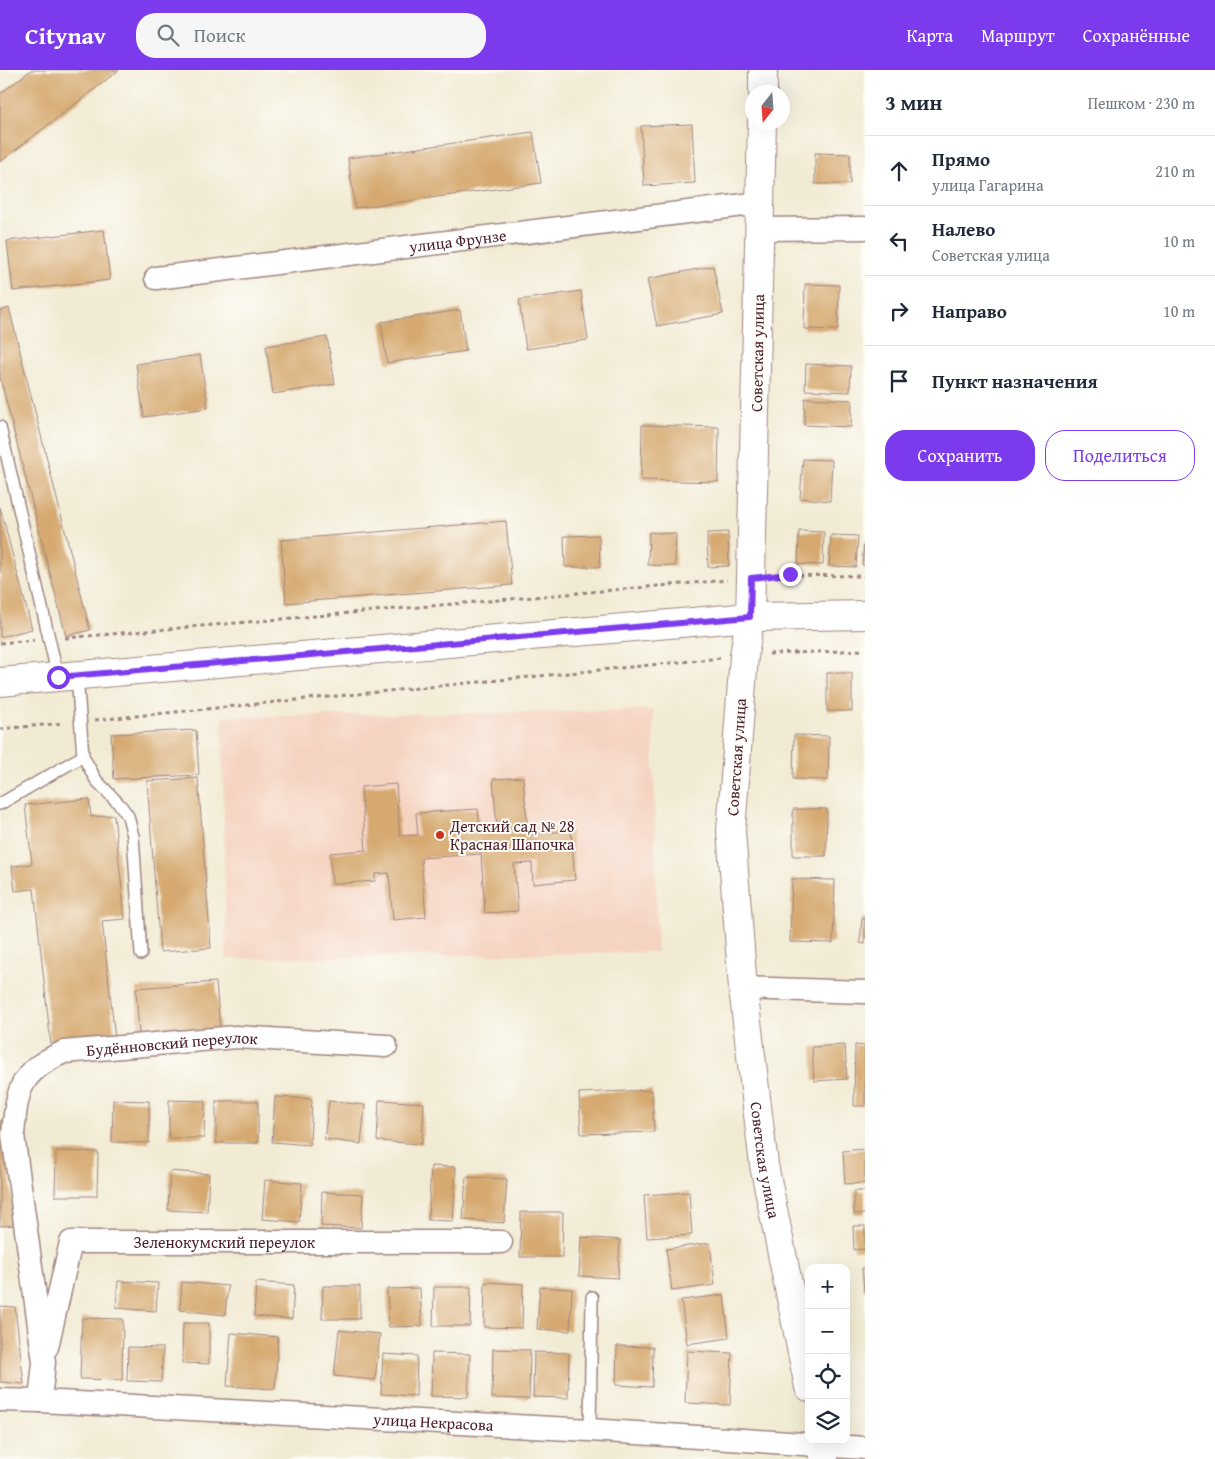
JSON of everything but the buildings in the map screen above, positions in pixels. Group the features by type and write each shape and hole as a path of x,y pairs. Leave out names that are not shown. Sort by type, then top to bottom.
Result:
{"street":[{"path":"763,70 763,85"},
{"name":"Советская улица","path":"762,130 750,617 744,656 731,832 742,988 764,1165 805,1367"},
{"name":"улица Фрунзе","path":"156,278 760,216 865,228"},
{"path":"0,682 750,617 865,615"},
{"path":"742,988 865,992"},
{"name":"Будённовский переулок","path":"44,1362 13,1135 15,1108 21,1088 30,1073 46,1060 64,1052 236,1037 386,1046"},
{"name":"Зеленокумский переулок","path":"44,1362 71,1242 501,1242"},
{"path":"40,1400 44,1362"},
{"name":"улица Некрасова","path":"0,1400 40,1400 590,1430 821,1448 865,1448"}],"lane":[{"path":"0,427 49,639 67,676 80,721 83,756 96,780 128,816 133,836 141,954"},
{"path":"0,804 83,756"},
{"path":"590,1430 592,1297"}],"path":[{"path":"0,643 790,574 865,576"},
{"path":"0,729 782,652 865,650"}],"shaded area":[{"name":"Детский сад № 28 Красная Шапочка","path":"653,710 657,952 226,959 222,717"}],"place":[{"name":"Детский сад № 28 Красная Шапочка","path":"440,835"}],"route":[{"path":"58,677 750,617 751,578 790,574"}]}
